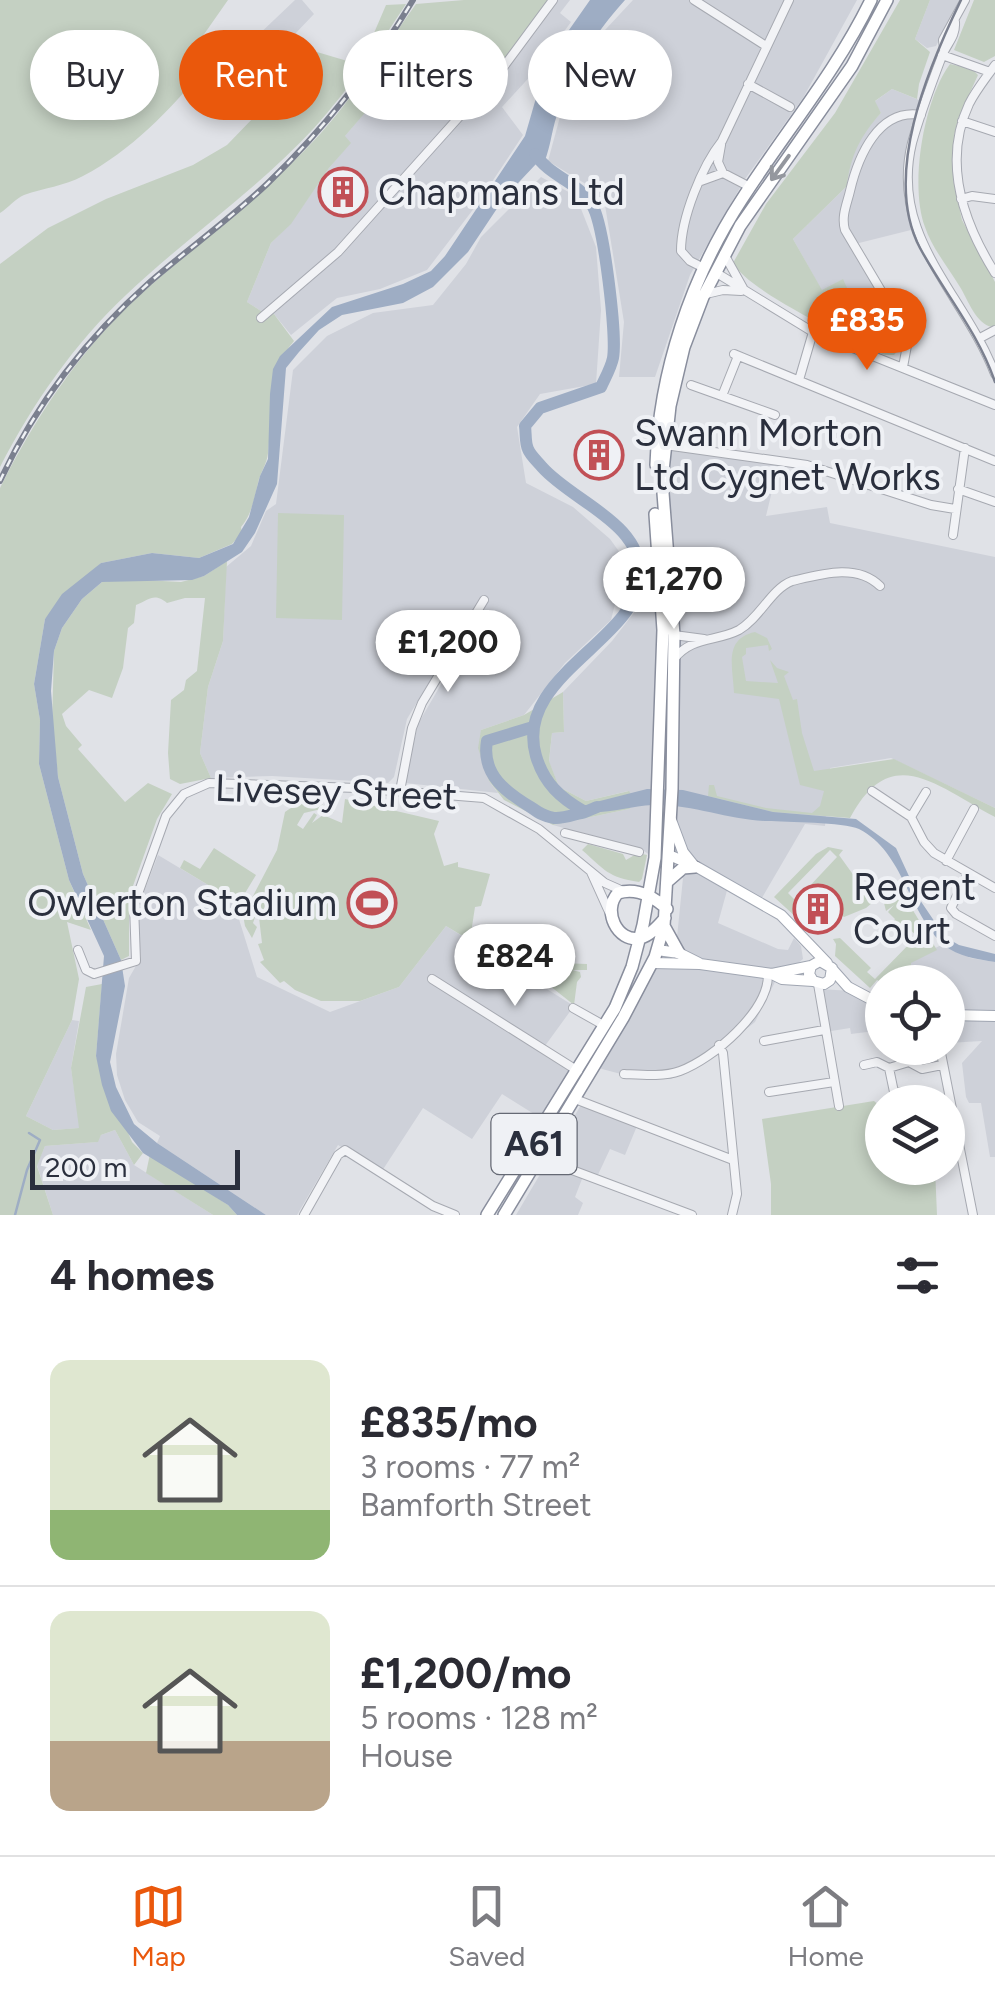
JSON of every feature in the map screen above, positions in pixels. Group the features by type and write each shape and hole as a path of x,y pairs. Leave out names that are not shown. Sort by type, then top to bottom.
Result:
{"highway":[{"name":"A61","path":"504,1215 575,1099 654,956 666,918 672,789 655,507 657,441 673,356 705,268 750,187 833,68 871,0"},
{"name":"A61","path":"674,635 663,516 665,444 678,368 703,297 705,268 724,254 755,203 852,66 887,0"},
{"path":"750,187 755,203"},
{"path":"667,660 668,639 674,635"},
{"name":"A61","path":"485,1215 578,1071 627,980 650,896 667,660"},
{"path":"656,841 669,856"},
{"path":"668,880 677,871 695,866"},
{"path":"666,918 640,938 626,934 610,915 611,900 622,891 650,896 666,918 678,953"},
{"path":"627,980 647,957 654,956"}],"main road":[{"path":"670,820 683,852 695,866"},
{"path":"669,856 695,866 782,915 848,987"},
{"path":"812,946 809,974 819,982"},
{"path":"654,956 678,953 700,964"},
{"path":"654,956 687,965 848,987 865,996"},
{"path":"770,974 812,965 829,966"},
{"path":"819,982 829,966"},
{"path":"965,1015 995,1016"}],"street":[{"path":"261,318 338,252 514,55 553,0"},
{"path":"694,0 766,46"},
{"path":"750,187 722,173 718,162 722,141 789,0"},
{"path":"965,0 943,40 943,52 921,115 907,174 912,221 923,247 980,338 995,374"},
{"path":"943,52 993,69 962,121 957,150 960,199 995,273"},
{"path":"748,84 790,107"},
{"path":"902,367 908,340 905,331 846,230 843,218 855,167 869,142 895,118 910,113 921,115"},
{"path":"962,121 995,132"},
{"path":"722,141 712,153 686,215 680,248 705,268 814,332 995,405"},
{"path":"701,181 722,173"},
{"path":"960,199 995,198"},
{"path":"985,256 995,250"},
{"path":"724,254 746,292"},
{"path":"703,297 722,290 746,292"},
{"path":"980,338 995,330"},
{"path":"798,380 814,332"},
{"path":"722,396 736,355 995,461"},
{"path":"691,385 775,415"},
{"path":"975,398 995,414"},
{"path":"665,444 807,465 955,509"},
{"path":"953,535 965,448"},
{"path":"958,489 995,502"},
{"path":"674,635 704,639 740,629 760,614 784,584 792,581 855,571 867,574 880,586"},
{"path":"400,791 412,728 422,703 484,600"},
{"path":"667,660 704,639"},
{"name":"Livesey Street","path":"78,950 88,972 128,966 138,958 135,901 166,816 188,790 216,782 400,791 489,800 528,822 591,872 622,891"},
{"path":"872,791 912,816 924,842 946,860 994,885"},
{"path":"912,816 926,792"},
{"path":"946,860 974,809"},
{"path":"565,834 640,852"},
{"path":"572,854 580,837"},
{"name":"Livesey Street","path":"591,872 610,915"},
{"path":"968,873 952,908 995,936"},
{"path":"624,1074 678,1072 720,1045 758,1010 770,974"},
{"path":"432,979 578,1071"},
{"path":"819,982 838,1106"},
{"path":"573,1008 604,1026"},
{"path":"764,1040 824,1030"},
{"path":"720,1045 736,1194 732,1215"},
{"path":"864,1065 898,1065"},
{"path":"914,1065 922,1069 942,1065 973,1215"},
{"path":"889,1068 893,1085"},
{"path":"769,1092 834,1082"},
{"path":"575,1099 733,1160"},
{"path":"304,1215 338,1155 345,1150 432,1206 455,1215"},
{"path":"540,1158 692,1215"}],"shaded area":[{"path":"295,0 302,0 314,14 299,30 264,30"},
{"path":"548,0 570,0 560,13 571,22 565,30 528,30 528,79 508,100 508,56"},
{"path":"633,0 857,0 803,98 745,179 690,275 655,377 619,377 624,322 605,205 589,186 548,161 559,120 672,120 672,30 605,30"},
{"path":"930,0 960,0 936,46 927,48 915,39"},
{"path":"892,89 919,100 905,171 904,197 911,230 851,245 901,333 887,342 849,320 840,298 843,280 822,291 793,239 847,186 849,163 863,132 881,113 874,102"},
{"path":"508,115 523,135 427,270 380,289 337,298 291,335 274,314 267,315 247,302 271,243 291,223 350,143 344,137 358,120 508,120"},
{"path":"541,177 576,196 596,247 601,310 596,384 540,394 517,427 526,483 573,507 610,539 626,561 611,620 565,663 524,715 481,730 489,781 498,793 405,783 418,724 469,636 460,631 407,719 394,777 388,783 272,776 211,778 200,753 208,687 223,641 226,567 251,546 266,511 276,504 293,370 327,336 373,313 433,305 466,264 481,237"},
{"path":"663,441 779,462 766,516 827,507 830,523 995,557 995,808 891,758 830,768 825,826 805,824 759,903 728,887 718,923 778,949 788,950 794,938 801,946 803,959 783,966 755,1022 711,1057 671,1079 636,1078 602,1069 588,1060 656,944 682,946 677,937 683,878 644,851 553,825 629,809 628,791 586,801 559,787 549,762 552,733 564,732 563,692 636,610 667,605"},
{"path":"158,855 233,900 257,977 330,1012 399,987 446,926 574,1006 542,1050 572,1073 542,1119 502,1094 472,1139 423,1108 382,1171 338,1145 297,1215 266,1215 157,1143 160,1136 138,1122 117,1075 116,1054 129,978 141,957 135,916"},
{"path":"943,944 970,958 995,962 995,1157 990,1157 981,1103 969,1103 966,1097 962,1065 982,1041 965,1042 965,965 907,963"},
{"path":"819,989 865,992 865,1032 851,1034 850,1028 825,1032"},
{"path":"72,1020 79,1021 71,1068 80,1128 53,1130 26,1116"},
{"path":"581,1105 637,1126 625,1155 610,1149 596,1179 584,1174 575,1197 583,1203 578,1215 516,1215"},
{"path":"115,1130 134,1165 213,1215 53,1215 37,1165 45,1146 97,1142 101,1135"}],"green space":[{"path":"0,0 228,0 207,30 179,30 179,99 159,118 159,30 30,30 30,120 157,120 101,166 69,182 24,195 0,213"},
{"path":"548,0 508,56 508,30 398,30 416,4"},
{"path":"900,0 930,0 915,39 930,52 917,99 892,89 875,101 881,113 858,146 847,186 793,239 822,290 843,279 848,290 841,299 849,320 887,342 901,333 899,349 894,355 885,355 779,301 733,263 766,204 835,113"},
{"path":"974,0 995,0 995,56 984,62 954,50"},
{"path":"406,4 388,30 375,30 386,5"},
{"path":"323,54 343,60 343,93 323,117"},
{"path":"950,64 972,69 978,75 958,119 953,179 962,220 995,282 992,327 977,316 936,250 920,209 919,166 926,120"},
{"path":"343,106 343,120 359,120 345,136 351,143 291,224 271,243 247,302 267,315 274,314 294,341 274,380 267,457 242,533 232,544 199,558 152,553 101,563 45,619 34,684 40,720 39,764 69,880 91,930 67,922 79,979 72,1020 26,1116 53,1130 79,1128 71,1068 86,987 102,984 96,1056 132,1142 143,1153 134,1165 115,1130 101,1135 98,1142 45,1146 37,1166 53,1215 0,1215 0,488 60,386 97,339 321,133"},
{"path":"251,120 321,120 270,171 107,314 41,397 0,467 0,264 48,228 106,199 193,165 227,145"},
{"path":"278,513 344,515 342,620 276,618"},
{"path":"227,561 223,641 208,687 200,753 211,778 180,784 170,779 168,753 171,700 184,690 186,680 197,671 205,598 167,603 155,597 136,605 134,623 128,628 123,668 112,698 89,690 62,714 66,726 82,745 78,749 125,802 148,783 172,794 157,819 129,897 129,956 121,960 83,874 58,777 52,724 54,651 62,628 82,599 102,582 181,582 204,576"},
{"path":"755,632 767,638 772,649 769,651 768,645 746,648 742,657 746,681 778,683 770,660 777,668 789,672 784,676 793,700 797,699 814,771 894,759 995,808 995,817 934,783 898,775 882,781 866,795 850,818 773,812 708,796 709,785 714,785 717,796 766,808 812,813 820,806 824,791 800,785 779,699 734,693 734,648 738,641"},
{"path":"563,692 564,732 552,733 549,761 559,787 586,801 629,791 636,802 629,809 553,825 504,800 489,781 478,748 481,730 524,715"},
{"name":"Owlerton Stadium","path":"345,799 439,821 434,834 444,866 458,862 458,867 490,874 481,906 475,907 471,933 461,935 446,926 399,987 360,1001 321,1001 284,981 280,983 260,962 264,960 258,944 262,943 258,909 252,938 243,915 277,850 285,812 304,803 316,803 334,813 317,810 304,813 297,825 303,829 314,813 317,815 312,823 323,815 342,823"},
{"path":"588,844 623,854 626,860 638,853 647,855 642,879 628,880 607,872 582,850"},
{"path":"828,847 843,850 839,855 867,894 876,894 878,898 866,908 844,917 839,913 834,918 806,890 837,857 830,850 788,893 795,900 799,897 826,924 824,929 808,928 774,897 816,854"},
{"path":"214,848 256,875 239,903 238,916 233,900 180,868 184,860 200,869"},
{"path":"900,889 937,950 911,965 889,965 917,936 908,928 900,936 895,919 888,912 894,905 886,911 883,899"},
{"path":"840,938 868,965 865,983 835,956 833,939"},
{"path":"561,963 587,964 587,970 572,970 580,972 581,977 574,1005 535,974 531,980 518,971 522,967 536,971 553,982"},
{"path":"865,1102 865,1185 936,1185 937,1215 771,1215 762,1119"},
{"path":"150,1154 228,1205 237,1215 213,1215 146,1173"}],"water":[{"path":"590,0 625,0 600,30 569,30"},
{"path":"530,120 556,120 541,168 536,164 504,198 468,252 433,287 403,303 342,315 319,330 286,368 277,484 242,552 192,580 102,582 82,599 62,628 54,651 51,691 58,777 83,874 121,960 125,986 110,1062 116,1087 134,1124 266,1215 237,1215 228,1205 143,1153 111,1111 102,1085 96,1056 104,956 69,880 39,764 40,720 34,684 45,619 62,594 101,563 152,553 199,558 233,544 249,517 268,459 270,394 273,369 280,356 332,307 431,271 525,136"},
{"path":"647,789 683,790 773,812 856,819 896,848 920,900 945,937 959,945 995,954 995,962 962,955 944,945 922,917 886,852 859,829 753,820 668,805 585,812 592,803"}],"waterway":[{"path":"535,154 580,191 597,216 614,346 601,387 540,408 525,426 527,447 555,480 618,528 638,558 640,577 633,600 619,621 558,682 542,704 534,728 536,756 548,782 585,812 597,807"},
{"path":"533,727 487,741 492,773 514,796 545,816 558,818 585,812"},
{"path":"15,1215 40,1140 29,1133"}],"tram line":[{"path":"961,0 935,57 914,122 906,188 909,219 920,248 970,330 995,382"}],"railway":[{"path":"0,481 46,399 85,349 150,282 288,163 364,73 413,0"}],"place":[{"name":"Chapmans Ltd","path":"343,192"},
{"name":"Swann Morton Ltd Cygnet Works","path":"599,455"},
{"name":"Owlerton Stadium","path":"372,903"},
{"name":"Regent Court","path":"818,909"}]}
